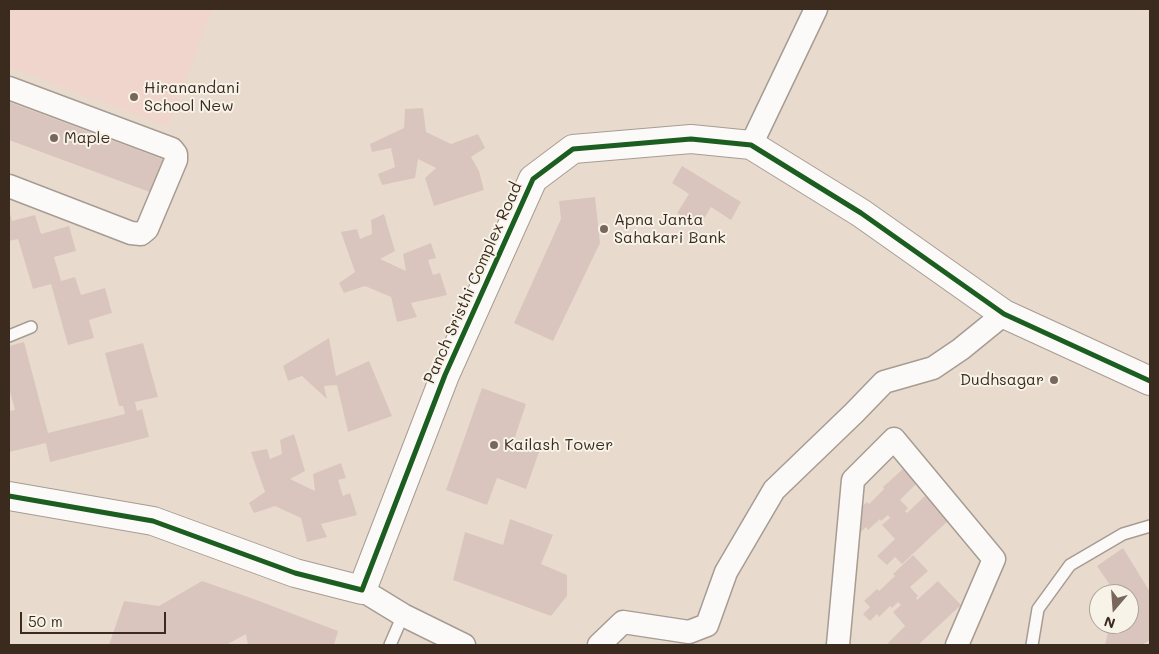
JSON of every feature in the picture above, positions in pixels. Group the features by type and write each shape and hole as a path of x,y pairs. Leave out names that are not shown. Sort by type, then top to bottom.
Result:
{"street":[{"path":"751,145 816,9"},
{"path":"9,88 172,150 176,154 176,160 147,229 141,234 131,233 9,186"},
{"name":"Panch Sristhi Complex Road","path":"362,590 445,375 533,179 573,149 691,139 751,145 861,213 1004,314 1150,381"},
{"path":"598,645 623,622 689,632 707,625 726,572 774,490 854,414 884,382 933,368 961,349 1004,314"},
{"path":"838,645 853,480 894,439 994,559 956,645"},
{"path":"9,496 153,521 295,573 362,590 402,615 464,645"}],"lane":[{"path":"9,336 31,327"},
{"path":"1032,645 1038,610 1070,565 1123,534 1150,526"},
{"path":"390,645 402,615"}],"shaded area":[{"name":"Hiranandani School New","path":"9,9 213,9 168,127 9,67"}],"building":[{"path":"9,102 167,161 155,194 9,140"},
{"path":"423,108 426,132 451,144 478,134 485,148 471,157 479,171 484,190 434,206 425,178 436,168 418,159 415,178 382,185 378,174 395,167 391,148 372,152 370,144 404,128 405,109"},
{"path":"682,166 741,202 731,220 711,207 699,227 677,213 689,194 672,183"},
{"path":"595,197 600,243 553,341 514,323 561,219 559,201"},
{"path":"9,210 12,221 35,215 41,234 69,226 76,251 54,257 61,281 75,277 81,295 105,288 112,313 89,320 94,338 68,345 51,284 33,289 18,239 9,241"},
{"path":"384,214 395,251 380,259 406,271 403,254 431,243 436,258 428,260 433,275 440,273 447,295 411,303 417,317 397,322 391,297 365,286 344,293 339,283 355,272 341,232 357,229 360,239 372,234 371,220"},
{"path":"329,338 336,376 369,361 392,416 348,432 337,385 324,386 327,399 302,376 288,381 283,366"},
{"path":"24,342 48,433 125,414 123,406 119,406 105,353 143,343 158,397 135,402 137,411 142,409 149,437 50,462 46,443 9,452 9,411 15,410 9,388 9,346"},
{"name":"Kailash Tower","path":"482,388 526,404 514,440 540,449 526,489 497,478 487,505 446,490"},
{"path":"294,434 305,471 290,479 315,491 313,474 341,463 346,478 338,480 343,496 350,493 357,515 321,524 327,537 307,542 301,518 275,506 254,513 249,503 265,492 251,452 267,449 270,459 282,454 280,440"},
{"path":"903,469 917,483 900,500 908,508 905,511 907,513 928,493 951,518 902,564 895,557 887,565 877,556 895,539 882,525 890,518 888,515 881,521 880,519 868,530 866,527 859,534 854,514 867,502 869,504 884,489 883,487"},
{"path":"510,519 553,535 541,564 567,575 567,596 551,616 453,580 465,532 503,545"},
{"path":"1123,548 1150,592 1150,640 1142,645 1105,645 1108,634 1139,634 1139,584 1109,584 1097,566"},
{"path":"913,555 928,571 910,587 918,596 917,600 938,581 961,605 918,645 890,645 888,643 905,626 893,612 901,605 898,602 892,608 890,606 879,617 877,614 870,621 863,614 870,607 864,601 877,589 879,591 895,576 893,574"},
{"path":"202,581 338,631 334,645 248,645 246,634 226,645 109,645 124,601 159,606"}],"cycle path":[{"path":"9,496 153,521 295,573 362,590 445,375 533,179 573,149 691,139 751,145 861,213 1004,314 1150,381"}],"place":[{"name":"Hiranandani School New","path":"134,97"},
{"name":"Maple","path":"54,138"},
{"name":"Apna Janta Sahakari Bank","path":"604,229"},
{"name":"Dudhsagar","path":"1054,380"},
{"name":"Kailash Tower","path":"494,445"}]}
